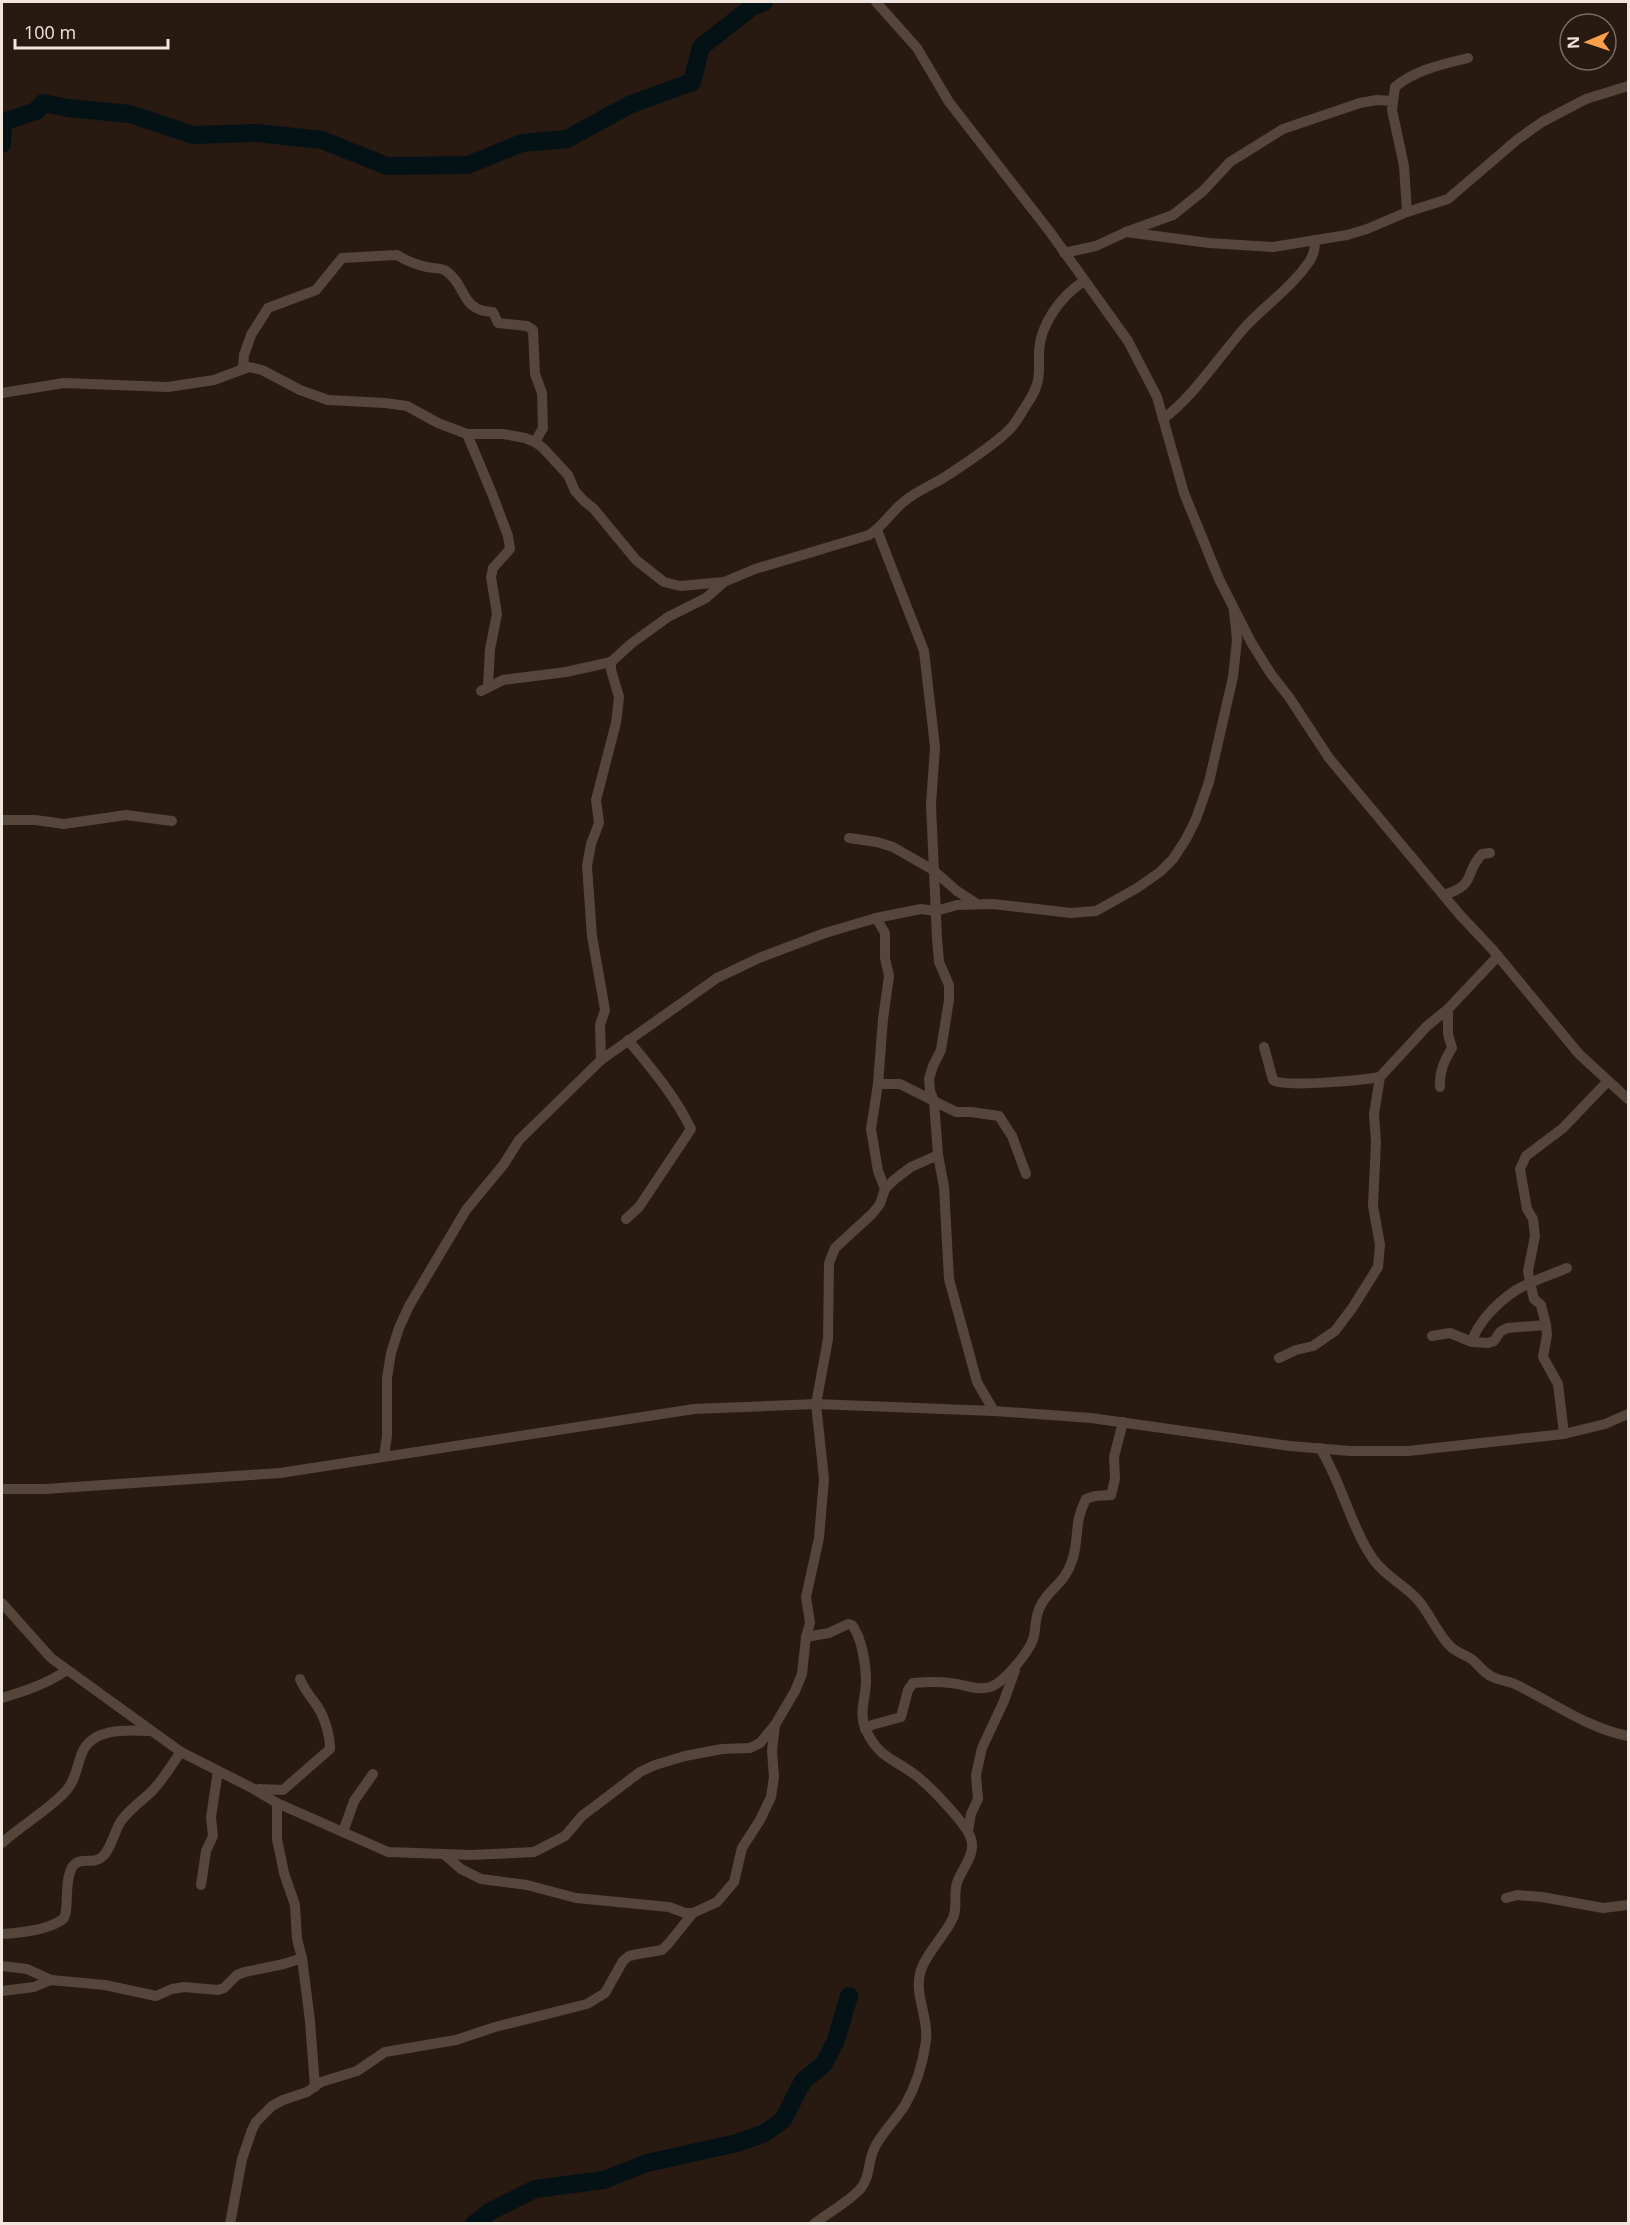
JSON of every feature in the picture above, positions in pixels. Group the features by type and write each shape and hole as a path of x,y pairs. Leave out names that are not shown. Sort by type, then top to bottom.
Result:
{"street":[{"path":"876,2 917,48 949,102 1128,341 1157,397 1184,493 1234,611 1271,674 1329,758 1443,895 1498,956 1579,1054 1629,1099"},
{"path":"1407,212 1404,166 1394,126 1395,87 1401,81 1435,67 1468,58"},
{"path":"1126,232 1209,243 1274,247 1367,229 1407,212 1448,199 1518,139 1564,108 1629,86"},
{"path":"1064,253 1096,246 1173,215 1203,191 1230,162 1283,129 1360,103 1377,100 1393,101"},
{"path":"1163,419 1178,407 1250,323 1281,296 1309,261 1314,251 1315,240"},
{"path":"243,368 244,355 251,335 268,308 316,290 342,258 398,255 405,261 446,271 469,303 484,312 493,312 498,323 527,326 532,330 535,374 542,393 543,428 535,442"},
{"path":"2,393 64,383 168,387 214,380 243,368 262,370 300,390 328,400 407,406 438,423 467,434 513,435 535,442 568,475 575,491 594,509 636,560 664,582 680,586 724,582 755,569 843,544 877,530 907,499 945,477 1010,429 1039,381 1039,350 1053,311 1073,288 1084,281"},
{"path":"467,434 493,495 508,536 510,549 493,567 491,577 497,614 485,689 503,680 566,672 611,662 632,643 668,617 706,598 724,582"},
{"path":"877,530 924,651 935,747 931,805 939,962 949,985 941,1050 929,1079 930,1091 934,1101 938,1155 946,1209 949,1279 977,1382 994,1411"},
{"path":"384,1456 387,1436 387,1378 391,1353 409,1306 466,1210 504,1164 519,1140 601,1060 717,978 741,966 825,933 876,918 921,909 936,911 944,908 993,904 1071,913 1096,911 1160,872 1173,859 1196,819 1209,782 1233,677 1237,640 1234,611"},
{"path":"601,1060 600,1025 604,1010 592,936 587,866 591,844 599,823 596,800 620,697 611,670 611,662"},
{"path":"2,819 64,824 126,816 172,821"},
{"path":"849,838 893,847 933,870 977,905"},
{"path":"1443,895 1461,890 1469,880 1476,860 1482,854 1490,853"},
{"path":"876,918 885,933 885,958 889,976 878,1084 870,1129 878,1171 885,1189"},
{"path":"1279,1358 1296,1350 1313,1346 1335,1331 1378,1268 1380,1245 1373,1206 1376,1142 1374,1114 1380,1077 1427,1026 1448,1009 1498,956"},
{"path":"1440,1087 1443,1063 1452,1048 1448,1034 1448,1009"},
{"path":"626,1219 639,1207 691,1129 663,1081 628,1040"},
{"path":"1264,1047 1273,1080 1277,1083 1305,1084 1380,1077"},
{"path":"1564,1434 1558,1384 1544,1357 1546,1325 1541,1305 1534,1299 1528,1271 1535,1236 1533,1219 1527,1209 1520,1169 1522,1162 1533,1150 1563,1128 1608,1081"},
{"path":"878,1084 900,1084 956,1112 999,1116 1012,1136 1026,1174"},
{"path":"2,1603 44,1651 149,1731 181,1752 277,1803 388,1852 445,1854 534,1852 565,1836 582,1816 640,1772 685,1756 723,1749 750,1748 760,1743 775,1725 800,1683 810,1623 806,1597 819,1538 824,1479 816,1404 826,1355 829,1309 828,1275 833,1252 872,1214 880,1204 885,1189 911,1167 938,1155"},
{"path":"1472,1342 1474,1332 1498,1302 1515,1289 1567,1269"},
{"path":"1432,1336 1450,1333 1472,1342 1488,1344 1507,1328 1546,1325"},
{"path":"2,1489 57,1488 269,1474 694,1409 816,1404 994,1411 1091,1418 1290,1446 1408,1451 1564,1434 1605,1424 1629,1414"},
{"path":"866,1729 872,1725 901,1718 908,1690 914,1683 951,1683 971,1688 991,1687 1000,1682 1017,1663 1034,1639 1037,1614 1041,1604 1060,1584 1072,1562 1078,1519 1086,1499 1111,1495 1114,1489 1114,1457 1124,1422"},
{"path":"1320,1448 1331,1466 1349,1514 1372,1558 1395,1582 1418,1600 1444,1641 1473,1661 1488,1675 1516,1684 1574,1716 1629,1736"},
{"path":"806,1637 829,1633 852,1624 865,1669 866,1683 861,1716 873,1744 883,1755 919,1778 968,1831 973,1841 971,1852 956,1887 954,1918 921,1968 917,1992 927,2022 922,2063 905,2105 874,2148 862,2186 853,2196 814,2223"},
{"path":"968,1831 971,1814 978,1799 976,1775 982,1748 1004,1701 1017,1663"},
{"path":"2,1698 54,1679 67,1670"},
{"path":"252,1788 269,1791 283,1790 330,1749 330,1742 317,1705 304,1690 300,1679"},
{"path":"230,2223 242,2159 256,2122 272,2106 307,2092 321,2082 357,2072 385,2052 456,2040 495,2027 587,2004 605,1993 623,1961 638,1954 662,1950 693,1913 717,1902 734,1882 742,1848 760,1820 771,1797 774,1777 772,1751 775,1725"},
{"path":"2,1843 69,1788 87,1745 100,1735 121,1730 149,1731"},
{"path":"2,1934 36,1930 62,1920 66,1914 66,1892 73,1866 82,1860 99,1860 104,1856 121,1822 141,1798 150,1793 181,1752"},
{"path":"201,1885 206,1851 213,1836 211,1817 218,1771"},
{"path":"343,1832 354,1801 373,1774"},
{"path":"283,1790 303,1813"},
{"path":"277,1803 277,1839 284,1873 295,1905 297,1939 302,1958 310,2021 315,2086"},
{"path":"445,1854 461,1869 481,1879 527,1885 576,1898 669,1907 693,1913"},
{"path":"1506,1898 1517,1895 1542,1897 1603,1908 1629,1905"},
{"path":"2,1966 27,1969 51,1980 105,1984 156,1996 172,1989 218,1990 224,1988 237,1975 302,1958"},
{"path":"2,1991 34,1986 51,1980"}],"waterway":[{"path":"2,144 3,122 36,111 43,103 68,108 130,114 193,135 257,133 322,140 387,166 468,165 522,143 567,139 629,105 692,82 701,47 752,7 764,2"},
{"path":"474,2224 489,2212 535,2189 604,2180 647,2163 737,2143 765,2133 783,2120 803,2081 824,2064 836,2040 849,1996"}]}
